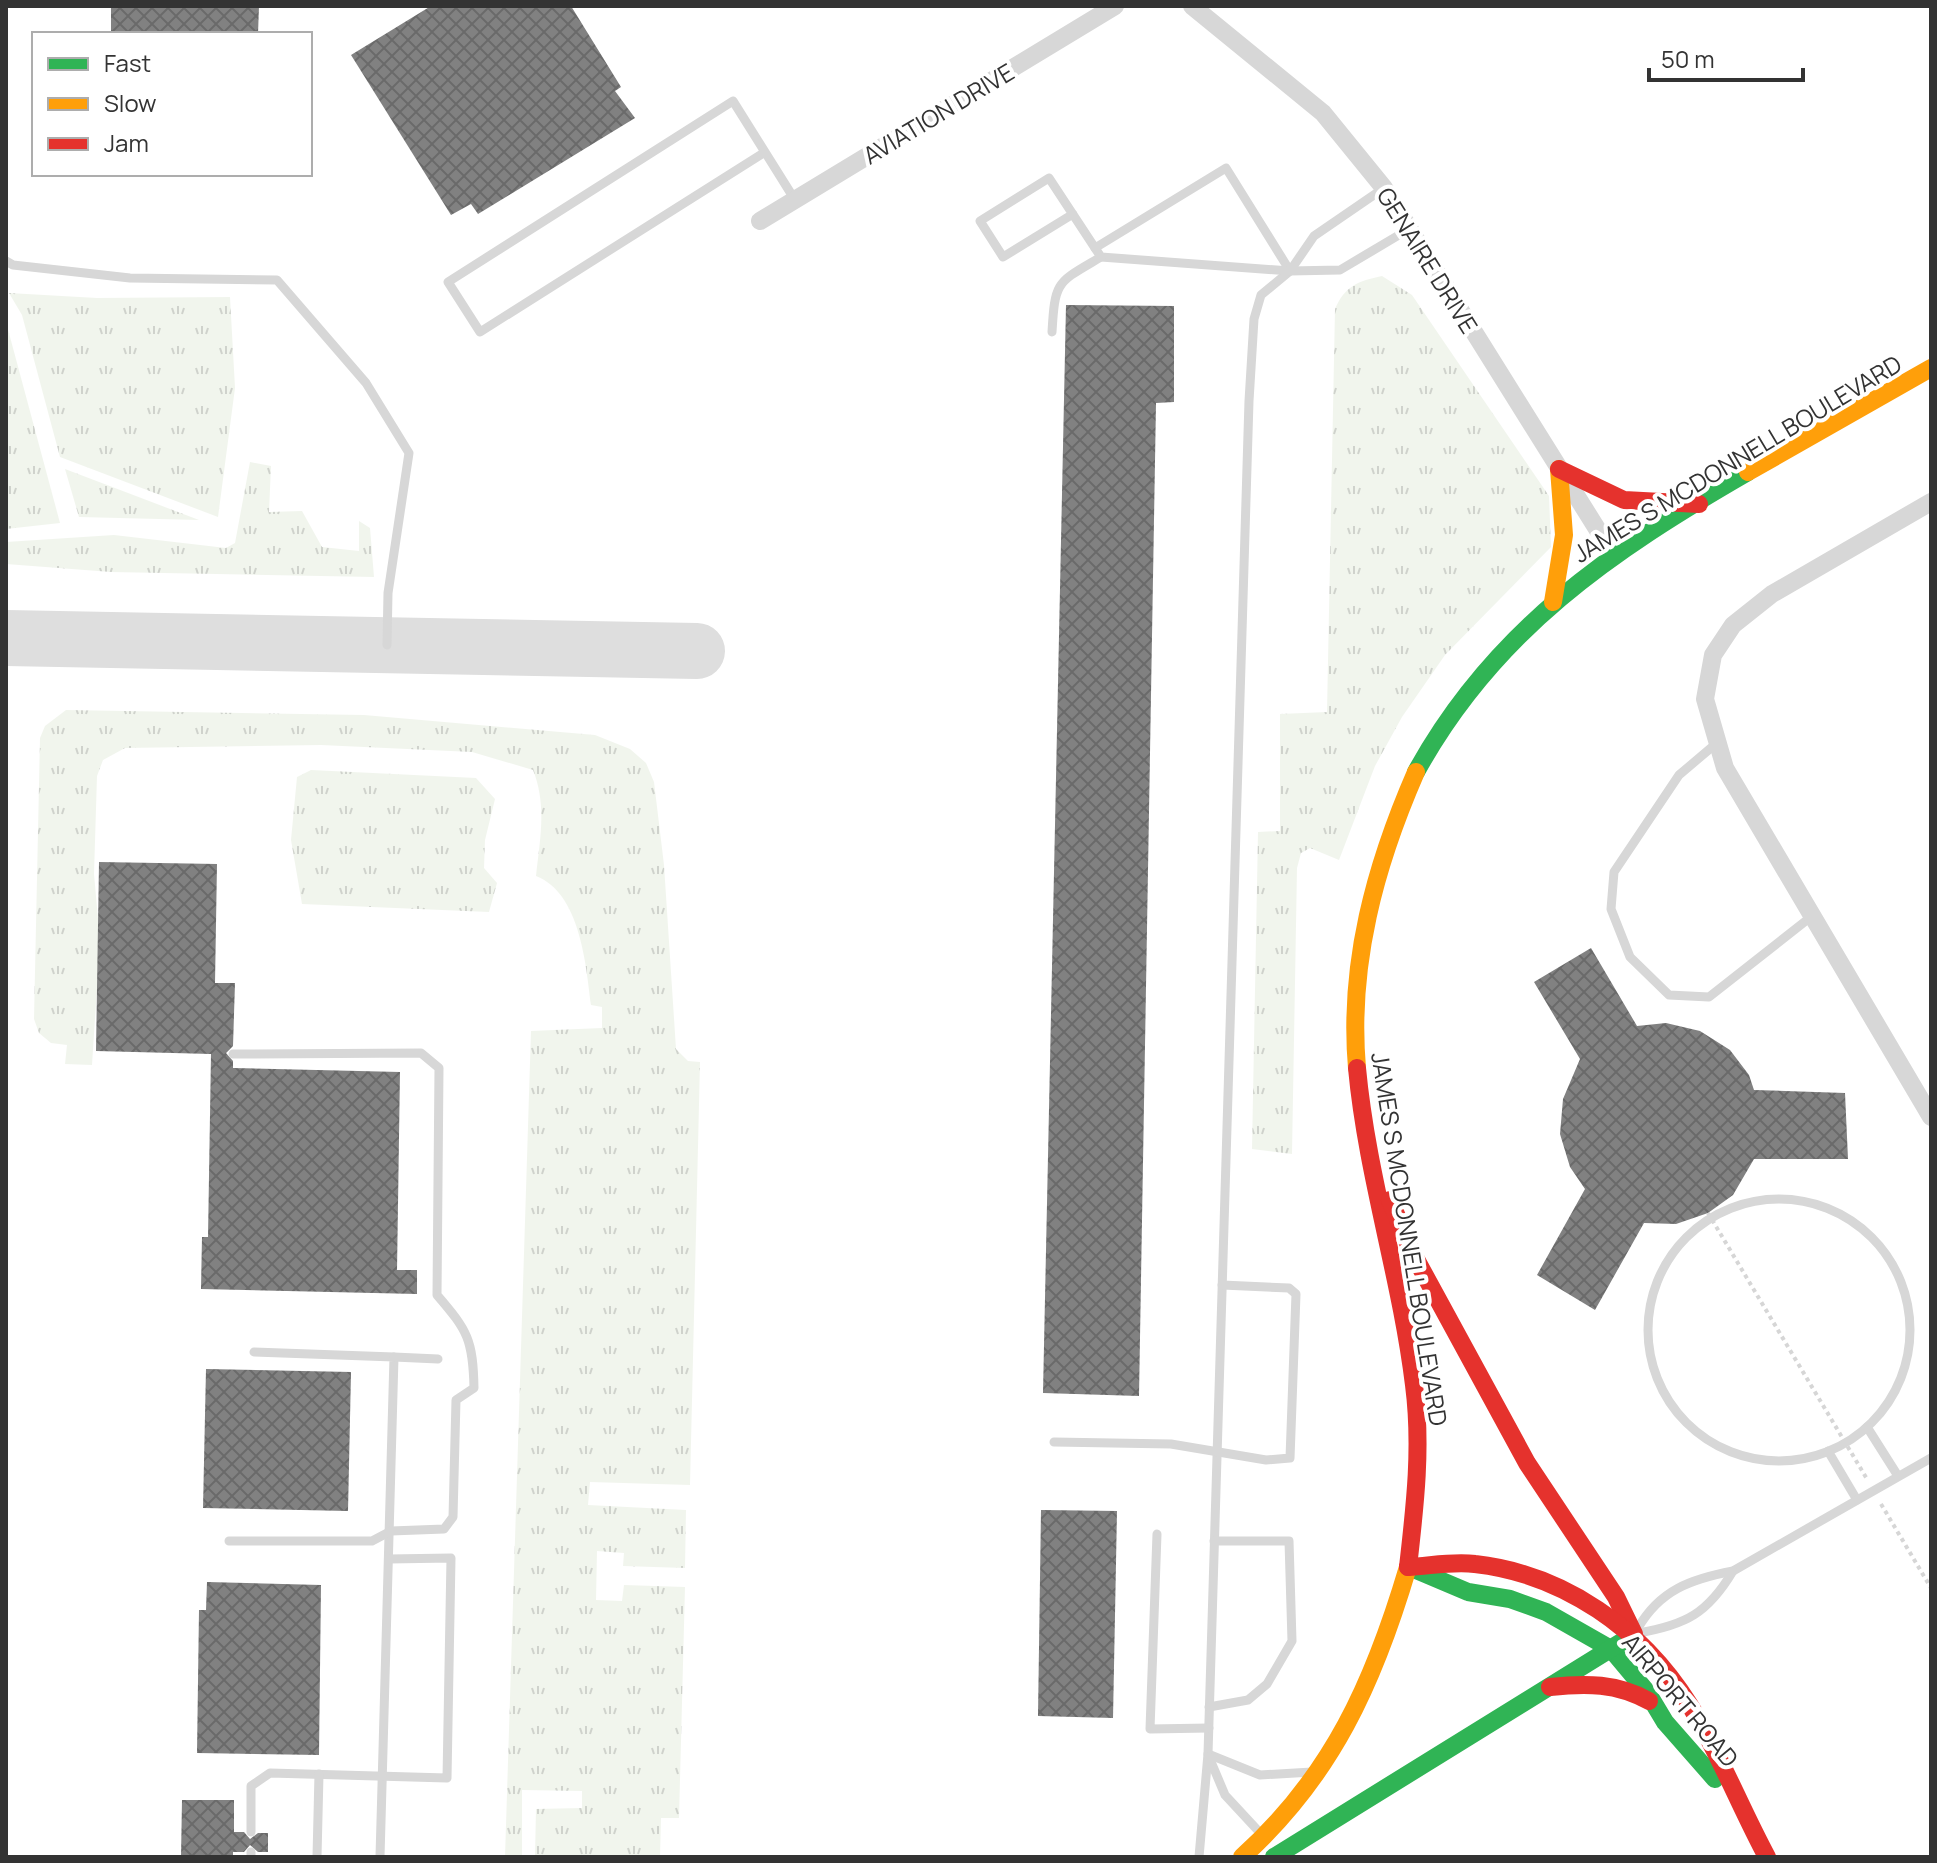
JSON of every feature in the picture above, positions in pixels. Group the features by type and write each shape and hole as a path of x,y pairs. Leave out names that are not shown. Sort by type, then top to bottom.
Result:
{"main road":[{"name":"JAMES S MCDONNELL BOULEVARD","path":"1242,1857 1265,1839 1318,1772 1348,1725 1379,1660 1408,1567 1417,1481 1415,1393 1366,1142 1355,1053 1354,1000 1368,903 1381,854 1403,795 1459,701 1487,664 1553,602 1614,556 1931,368"},
{"path":"1553,602 1564,535 1559,469 1624,500 1699,504"},
{"name":"AIRPORT ROAD","path":"1366,1142 1418,1263 1527,1463 1616,1597 1634,1634 1664,1668 1690,1705 1736,1803 1767,1857"},
{"name":"AIRPORT ROAD","path":"1408,1567 1473,1564 1520,1573 1562,1589 1634,1634"},
{"name":"AIRPORT ROAD","path":"1408,1567 1468,1592 1510,1599 1546,1612 1611,1649 1665,1722 1736,1803"},
{"path":"1277,1855 1634,1634"},
{"path":"1550,1687 1587,1682 1614,1684 1654,1705"}],"street":[{"name":"AVIATION DRIVE","path":"760,221 1115,6"},
{"name":"GENAIRE DRIVE","path":"1192,6 1323,113 1384,188 1614,556"},
{"path":"1931,502 1772,594 1733,625 1713,655 1705,699 1725,768 1931,1117"}],"lane":[{"path":"765,152 480,332 448,282 733,101 765,152 795,200"},
{"path":"1095,248 1226,168 1290,271"},
{"path":"1073,214 1003,257 980,221 1049,178 1073,214 1101,257"},
{"path":"1199,1857 1209,1728 1254,319 1261,295 1290,271 1314,236 1384,188"},
{"path":"1052,332 1054,294 1061,281 1101,257 1290,271 1340,270 1409,229"},
{"path":"6,261 13,265 130,278 277,280 366,383 409,453 388,593 387,645"},
{"path":"1718,742 1679,775 1614,872 1611,909 1630,957 1669,995 1709,997 1812,916"},
{"path":"229,1541 372,1541 391,1531 444,1529 453,1517 456,1400 474,1388 473,1347 458,1319 437,1295 439,1068 421,1053 233,1054"},
{"path":"1782,1198 1826,1206 1864,1229 1893,1263 1908,1302 1910,1344 1900,1384 1877,1419 1867,1427 1846,1444 1805,1460 1763,1461 1723,1449 1687,1424 1660,1387 1648,1344 1651,1299 1668,1258 1698,1225 1737,1204 1782,1198"},
{"path":"1054,1442 1171,1444 1217,1453 1284,1460 1292,1454 1296,1294 1289,1288 1222,1285"},
{"path":"254,1352 438,1359"},
{"path":"380,1857 394,1357"},
{"path":"1867,1427 1898,1476"},
{"path":"1828,1451 1857,1500"},
{"path":"1634,1634 1652,1603 1700,1577 1733,1571 1931,1458"},
{"path":"1157,1534 1150,1729 1209,1728"},
{"path":"1209,1707 1248,1700 1267,1684 1292,1641 1289,1541 1214,1541"},
{"path":"251,1832 251,1786 270,1773 447,1778 451,1558 389,1559"},
{"path":"1634,1634 1674,1627 1715,1601 1733,1571"},
{"path":"1208,1754 1260,1775 1318,1772"},
{"path":"1208,1754 1225,1795 1277,1855"},
{"path":"317,1857 319,1774"}],"path":[{"path":"1710,1216 1931,1588"}],"green space":[{"path":"1382,276 1412,295 1549,496 1551,547 1445,655 1402,717 1375,766 1339,860 1310,848 1301,853 1297,868 1292,1154 1252,1149 1258,832 1280,831 1280,714 1327,712 1335,309 1353,286"},
{"path":"9,293 97,298 230,297 235,388 218,517 60,457 22,315"},
{"path":"6,322 60,523 6,529"},
{"path":"250,462 271,466 269,512 302,511 322,547 359,551 359,521 370,528 374,577 111,572 6,564 6,542 114,535 226,548 235,543"},
{"path":"65,469 199,520 79,517"},
{"path":"66,710 364,715 595,735 630,749 646,763 654,782 664,865 676,1049 688,1061 700,1062 690,1485 590,1482 588,1505 686,1510 685,1568 623,1566 624,1553 597,1551 596,1600 622,1601 624,1585 685,1587 679,1818 661,1818 660,1857 535,1857 536,1809 582,1808 582,1791 522,1790 522,1857 505,1857 531,1031 602,1028 602,1007 591,1005 583,951 571,913 551,885 536,876 541,809 533,770 472,752 321,745 125,748 103,760 97,776 94,874 100,941 92,1065 65,1064 67,1045 51,1043 39,1033 34,1019 40,738 45,726"},
{"path":"311,770 476,778 495,799 485,840 484,868 497,883 489,912 302,904 291,840 297,777"}],"building":[{"path":"111,6 259,6 258,32 111,32"},
{"path":"431,6 571,6 621,87 615,91 635,118 478,214 471,204 451,215 351,55"},
{"path":"1066,305 1174,306 1174,402 1156,403 1139,1396 1043,1393"},
{"path":"99,862 217,864 215,983 235,983 233,1046 226,1053 233,1061 233,1068 400,1072 397,1270 417,1270 417,1294 201,1289 202,1237 208,1237 211,1054 96,1051"},
{"path":"1591,948 1637,1026 1666,1023 1700,1031 1730,1050 1749,1075 1754,1090 1845,1093 1848,1159 1754,1159 1733,1195 1708,1213 1676,1224 1644,1223 1595,1310 1537,1275 1585,1189 1570,1167 1560,1134 1563,1099 1580,1059 1534,982"},
{"path":"206,1369 351,1372 348,1511 203,1508"},
{"path":"1041,1510 1117,1511 1113,1718 1038,1716"},
{"path":"207,1582 321,1585 319,1755 197,1753 199,1610 206,1610"},
{"path":"182,1800 234,1800 234,1832 244,1832 250,1839 258,1833 268,1833 268,1852 258,1852 250,1845 244,1852 233,1852 233,1857 181,1857"}],"taxiway":[{"path":"6,638 697,651"}],"traffic: fast":[{"path":"1416,772 1447,722 1482,676 1560,598 1649,532 1748,472"},
{"path":"1416,1570 1468,1592 1510,1599 1546,1612 1611,1649 1647,1692 1665,1722 1715,1779"},
{"path":"1274,1857 1628,1638"}],"traffic: slow":[{"path":"1748,472 1931,368"},
{"path":"1553,602 1564,535 1559,469"},
{"path":"1357,1068 1357,991 1368,916 1388,843 1416,772"},
{"path":"1242,1857 1301,1794 1346,1725 1380,1649 1408,1567"}],"traffic: jam":[{"path":"1559,469 1624,500 1699,504"},
{"path":"1357,1068 1368,1148 1414,1385 1417,1454 1408,1567"},
{"path":"1390,1200 1411,1250 1527,1463 1616,1597 1634,1634"},
{"path":"1408,1567 1467,1563 1508,1570 1569,1593 1624,1629 1670,1677 1689,1704 1767,1857"},
{"path":"1550,1687 1601,1686 1649,1701"}]}
